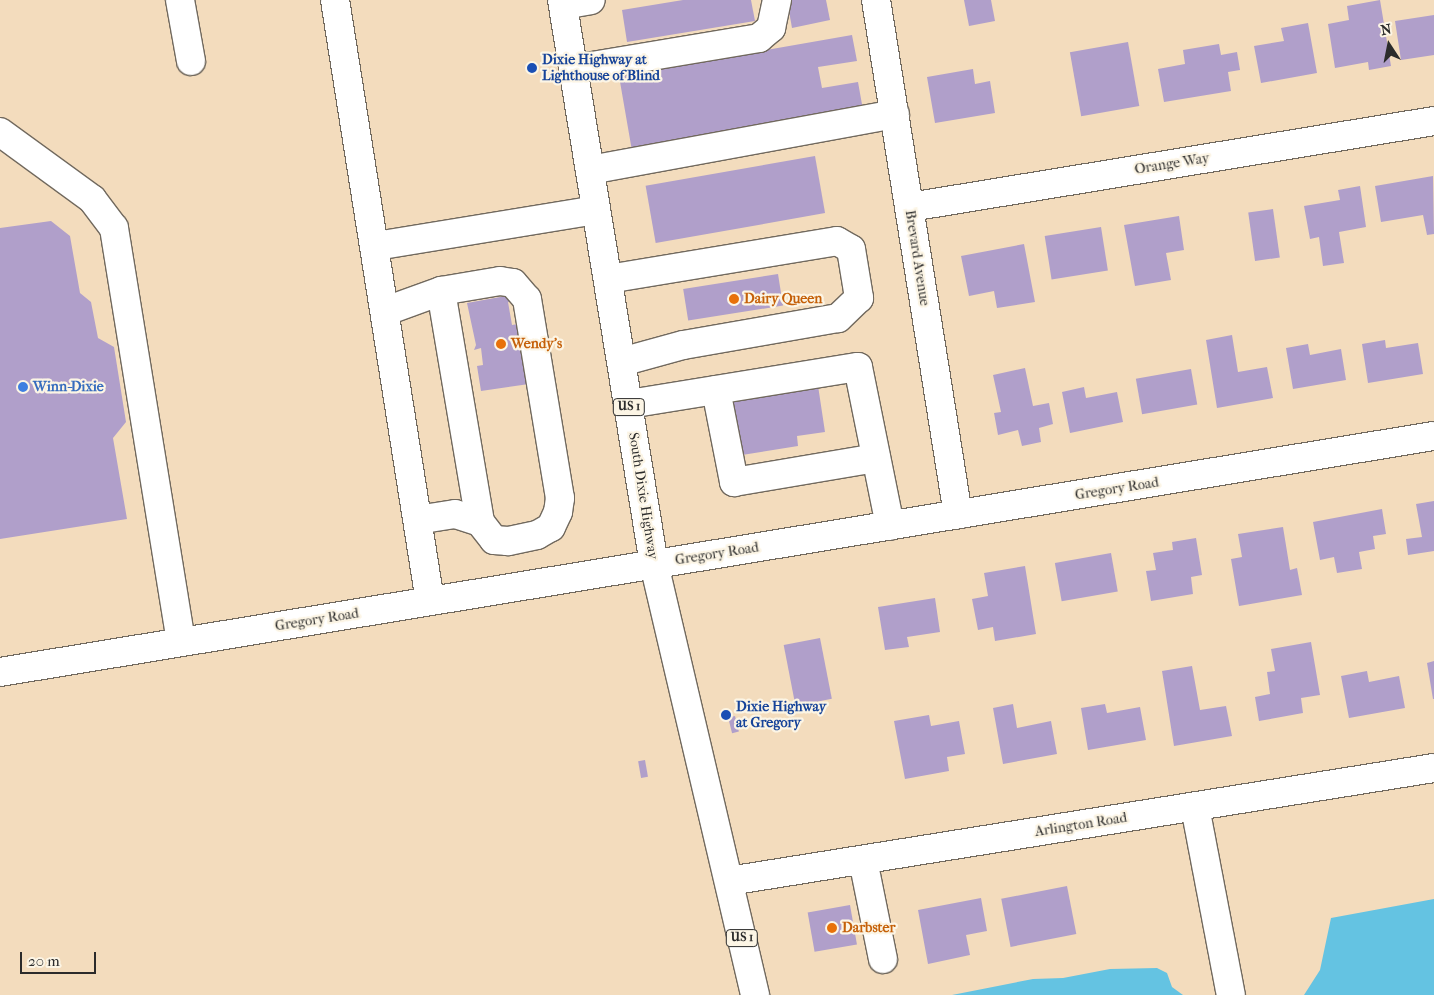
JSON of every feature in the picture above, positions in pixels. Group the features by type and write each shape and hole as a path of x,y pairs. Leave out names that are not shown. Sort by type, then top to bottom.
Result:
{"street":[{"path":"180,0 191,61"},
{"path":"335,0 376,246 430,601"},
{"path":"563,2 591,0"},
{"path":"574,69 759,38 771,28 777,0"},
{"name":"Brevard Avenue","path":"876,0 958,516"},
{"name":"South Dixie Highway","path":"563,2 654,564 728,881"},
{"path":"590,170 895,114"},
{"name":"Orange Way","path":"910,207 1434,120"},
{"path":"0,132 92,199 114,228 181,642"},
{"path":"376,246 596,210"},
{"path":"608,279 836,241 851,249 859,298 838,318 683,345 621,362"},
{"path":"386,311 441,291 500,281 513,283 527,299 560,498 558,512 551,527 537,535 508,541 494,540 480,522 441,291"},
{"path":"629,404 858,367 890,526"},
{"path":"716,390 734,482 876,458"},
{"name":"Gregory Road","path":"0,672 958,516 1434,436"},
{"path":"418,520 454,514 480,522"},
{"name":"Arlington Road","path":"728,881 1196,808 1434,768"},
{"path":"1196,808 1231,995"},
{"path":"863,860 883,959"},
{"name":"US 1","path":"728,881 755,995"}],"water":[{"path":"1434,899 1434,995 1304,995 1320,970 1331,918"},
{"path":"1157,968 1167,973 1172,987 1183,995 952,995 1033,979 1063,978 1110,969"}],"building":[{"path":"683,0 751,0 755,21 627,42 622,10"},
{"path":"787,0 826,0 830,20 792,28"},
{"path":"964,0 991,0 995,21 969,26"},
{"path":"1380,0 1391,66 1369,70 1368,62 1335,68 1328,24 1349,20 1347,6"},
{"path":"1434,15 1434,55 1401,60 1395,21"},
{"path":"1308,23 1317,73 1261,83 1254,46 1284,41 1281,28"},
{"path":"852,35 857,61 818,67 822,88 858,82 863,110 632,151 619,76"},
{"path":"1128,42 1139,106 1081,116 1070,52"},
{"path":"1219,44 1221,55 1237,52 1240,70 1228,72 1231,91 1164,102 1158,69 1185,64 1183,50"},
{"path":"973,69 975,84 990,81 995,113 935,123 927,77"},
{"path":"815,156 825,213 656,243 646,186"},
{"path":"1433,176 1434,234 1427,235 1423,215 1381,222 1375,186"},
{"path":"1360,186 1366,227 1339,232 1344,263 1323,266 1319,237 1310,239 1304,206 1340,200 1338,190"},
{"path":"1273,209 1280,258 1255,261 1248,212"},
{"path":"1179,216 1184,250 1166,253 1171,280 1135,286 1124,225"},
{"path":"51,221 70,236 80,293 91,302 98,338 114,347 126,422 113,438 127,519 0,539 0,228"},
{"path":"1101,227 1108,270 1052,279 1045,236"},
{"path":"1024,244 1035,302 997,308 994,291 969,296 961,256"},
{"name":"Dairy Queen","path":"778,274 783,306 688,321 683,289"},
{"name":"Wendy's","path":"512,295 513,302 508,302 512,325 518,324 529,384 481,391 477,366 483,365 481,348 474,350 476,345 467,303"},
{"path":"1232,335 1238,372 1267,367 1273,398 1217,408 1206,340"},
{"path":"1385,340 1386,348 1418,343 1423,374 1368,383 1362,344"},
{"path":"1308,344 1310,355 1341,349 1346,380 1293,389 1286,348"},
{"path":"1025,368 1033,406 1049,403 1053,424 1039,428 1041,442 1022,446 1018,430 998,435 994,413 1001,412 993,375"},
{"path":"1191,369 1197,404 1142,414 1136,379"},
{"path":"817,379 825,432 797,436 798,446 742,455 732,392"},
{"path":"1084,387 1086,398 1117,392 1123,422 1070,433 1062,392"},
{"path":"1434,501 1434,551 1408,555 1406,539 1422,537 1416,504"},
{"path":"1382,509 1386,534 1373,536 1375,549 1359,552 1362,569 1337,573 1334,557 1320,560 1313,522"},
{"path":"1283,527 1290,570 1297,568 1302,595 1239,606 1231,559 1242,557 1238,534"},
{"path":"1196,538 1202,575 1191,577 1193,594 1151,601 1146,571 1156,570 1153,553 1173,550 1172,542"},
{"path":"1111,553 1118,591 1062,601 1055,563"},
{"path":"1025,566 1036,634 995,641 993,627 978,630 972,599 988,596 984,573"},
{"path":"935,598 940,632 907,637 909,647 885,650 878,607"},
{"path":"820,638 832,699 796,706 784,645"},
{"path":"1311,642 1320,695 1301,698 1303,713 1259,721 1255,697 1270,694 1267,672 1275,671 1271,649"},
{"path":"1434,661 1434,699 1433,699 1427,663"},
{"path":"1192,666 1200,710 1226,706 1232,736 1174,746 1162,671"},
{"path":"1367,671 1369,682 1399,676 1405,708 1349,718 1341,676"},
{"path":"1013,704 1017,728 1051,721 1057,754 1003,764 993,708"},
{"path":"1105,704 1107,713 1140,707 1146,740 1088,750 1081,708"},
{"path":"929,715 931,726 959,721 965,754 947,757 949,771 905,779 894,721"},
{"path":"735,716 739,732 732,733 728,718"},
{"path":"645,760 648,777 641,778 638,761"},
{"path":"1067,886 1076,934 1011,947 1001,899"},
{"path":"981,898 987,931 966,935 970,955 928,964 918,910"},
{"name":"Darbster","path":"850,905 857,944 815,952 808,912"}],"place":[{"name":"Dixie Highway at Lighthouse of Blind","path":"532,68"},
{"name":"Dairy Queen","path":"734,299"},
{"name":"Wendy's","path":"501,344"},
{"name":"Winn-Dixie","path":"23,387"},
{"name":"Dixie Highway at Gregory","path":"726,715"},
{"name":"Darbster","path":"832,928"}]}
